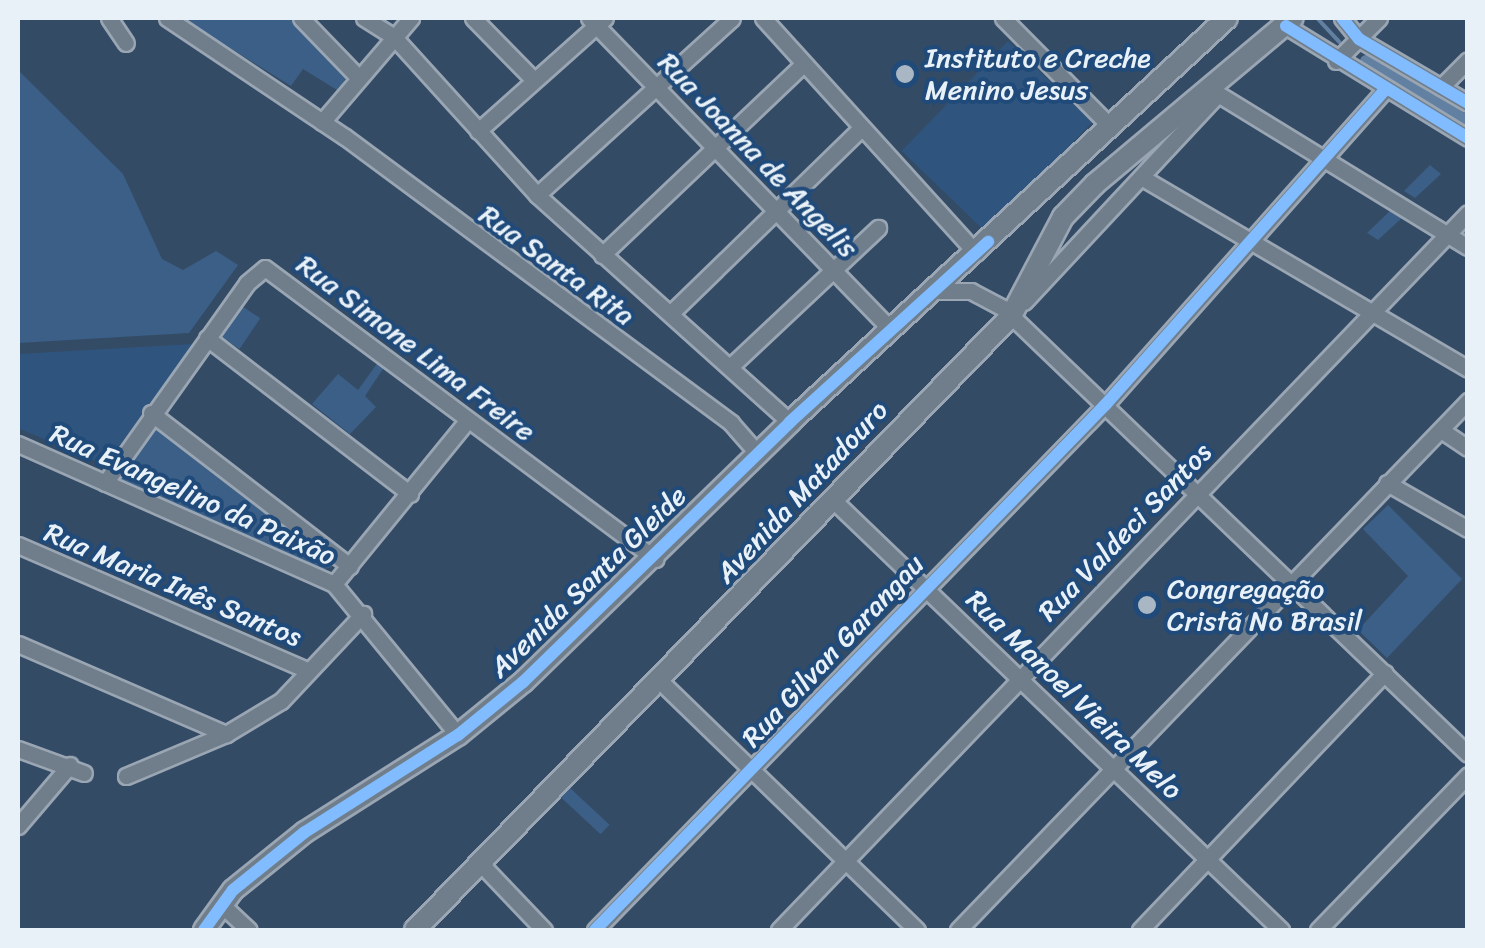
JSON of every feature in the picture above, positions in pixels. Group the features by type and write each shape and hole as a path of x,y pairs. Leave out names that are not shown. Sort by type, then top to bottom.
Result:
{"main road":[{"name":"Avenida Santa Gleide","path":"204,930 221,904 304,832 458,735 656,559 711,485 758,454 1228,18"},
{"path":"1011,316 1063,217 1192,96 1214,91 1290,22"},
{"name":"Avenida Matadouro","path":"415,930 662,683 831,498 1011,316"}],"street":[{"path":"109,18 126,43"},
{"name":"Rua Santa Rita","path":"166,18 322,122 731,423 758,454"},
{"path":"301,18 357,76"},
{"path":"364,18 393,36 537,195 790,422"},
{"path":"322,122 357,76 411,18"},
{"path":"473,18 532,78"},
{"path":"537,195 732,18"},
{"path":"763,18 976,252"},
{"path":"1003,18 1111,127"},
{"path":"1342,18 1358,39 1468,104"},
{"path":"1336,61 1380,18"},
{"path":"478,131 597,20"},
{"name":"Rua Joanna de Angelis","path":"597,20 890,329"},
{"path":"1290,22 1336,61 1468,138"},
{"path":"1441,87 1468,60"},
{"path":"602,255 803,64"},
{"name":"Rua Gilvan Garangau","path":"595,930 754,773 926,587 1106,404 1254,243 1386,89"},
{"path":"1214,91 1322,161 1468,247"},
{"name":"Avenida Matadouro","path":"1011,316 1214,91"},
{"path":"671,313 861,128"},
{"path":"1141,176 1374,309 1468,368"},
{"name":"Rua Valdeci Santos","path":"779,930 1468,213"},
{"path":"730,366 878,228"},
{"name":"Rua Simone Lima Freire","path":"104,483 207,338 265,268 656,559"},
{"path":"936,291 980,294 1011,316 1468,754"},
{"path":"207,338 410,494"},
{"path":"958,930 1468,400"},
{"path":"151,413 350,566"},
{"path":"334,584 467,421"},
{"path":"1441,430 1468,448"},
{"name":"Rua Evangelino da Paixão","path":"18,444 334,584 363,614 458,735"},
{"path":"1387,484 1468,529"},
{"name":"Rua Manoel Vieira Melo","path":"831,498 1281,930"},
{"name":"Rua Maria Inês Santos","path":"18,545 310,671"},
{"path":"126,776 226,734 280,701 363,614"},
{"path":"18,644 226,734"},
{"path":"1140,930 1384,673"},
{"path":"662,683 916,930"},
{"path":"18,748 77,769 18,826"},
{"path":"1318,930 1468,776"},
{"path":"482,866 544,930"},
{"path":"221,904 248,930"}],"shaded area":[{"path":"182,18 292,18 347,77 337,90 303,69 291,86"},
{"path":"1008,41 1092,122 986,232 902,151"},
{"path":"18,70 123,174 162,259 183,270 216,251 238,265 189,333 18,343"},
{"path":"1430,165 1441,174 1415,198 1404,191"},
{"path":"1393,208 1404,216 1378,240 1367,233"},
{"path":"242,306 260,318 240,349 221,337"},
{"path":"194,344 105,465 18,428 18,354"},
{"path":"379,361 385,366 365,396 376,407 350,434 312,404 338,374 358,390"},
{"path":"155,422 329,555 332,567 321,570 115,478"},
{"path":"1388,505 1462,579 1387,658 1358,630 1408,576 1363,529"},
{"path":"570,788 609,825 601,834 561,798"}],"waterway":[{"path":"1317,18 1339,42"},
{"path":"1366,61 1468,122"}],"cycle path":[{"path":"1342,18 1359,39 1468,103"},
{"path":"1286,26 1468,138"},
{"path":"595,930 1106,404 1386,89"},
{"path":"204,930 233,890 305,832 458,735 523,682 790,422 988,242"}],"place":[{"name":"Instituto e Creche Menino Jesus","path":"905,74"},
{"name":"Congregação Cristã No Brasil","path":"1147,605"}]}
